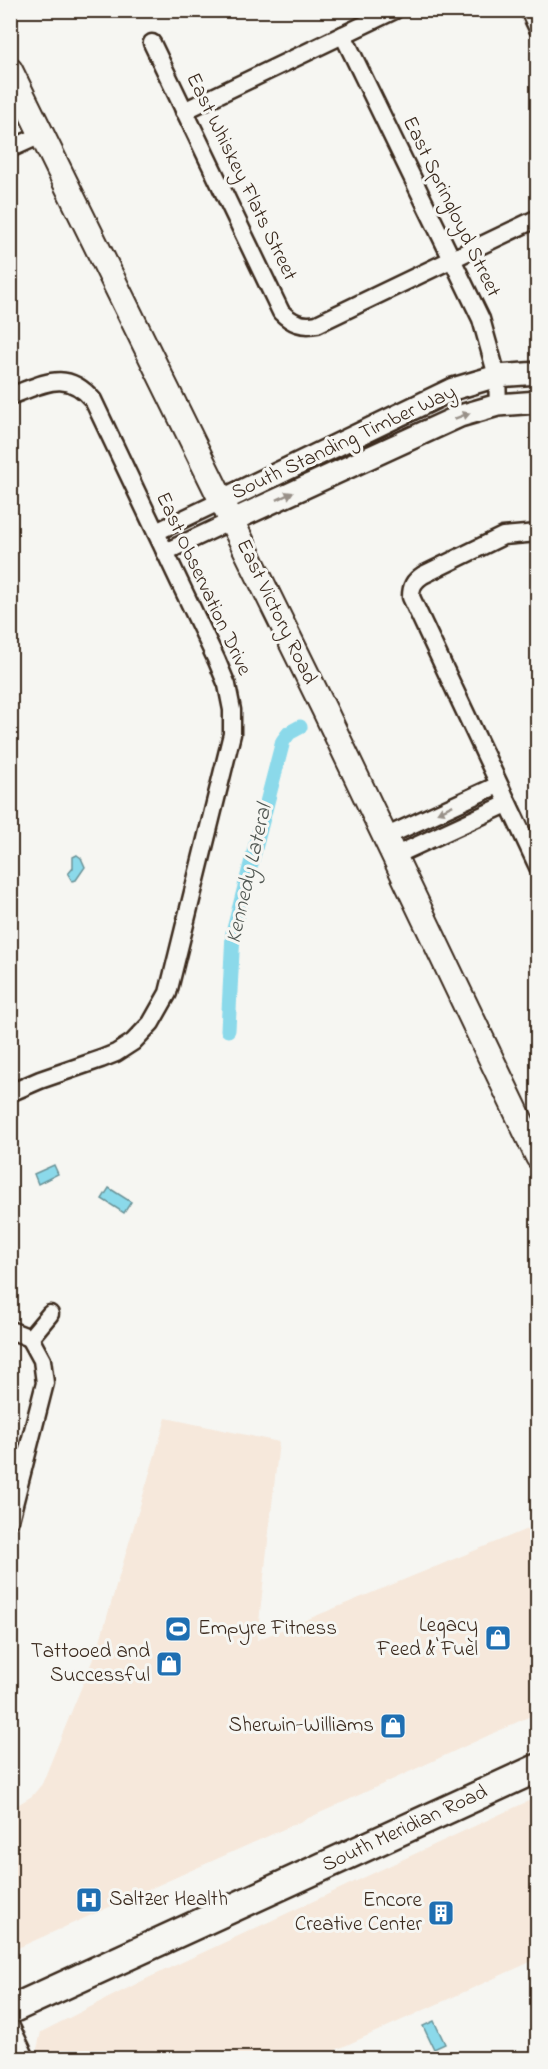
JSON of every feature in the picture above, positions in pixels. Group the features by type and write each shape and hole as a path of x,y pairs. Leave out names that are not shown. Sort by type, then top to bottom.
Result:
{"main road":[{"name":"East Victory Road","path":"10,70 390,847 537,1157"},
{"name":"South Meridian Road","path":"10,2010 537,1768"}],"street":[{"path":"184,111 395,10"},
{"path":"529,10 537,29"},
{"name":"East Springloyd Street","path":"343,35 481,319 497,376 498,405"},
{"name":"East Whiskey Flats Street","path":"152,43 281,312 289,319 308,326 317,324 451,260"},
{"path":"10,149 41,135"},
{"path":"451,260 537,218"},
{"name":"South Standing Timber Way","path":"165,552 226,511 453,389 497,376 537,373"},
{"name":"East Observation Drive","path":"10,396 52,381 64,380 84,389 93,400 217,661 227,685 232,710 232,734 168,993 160,1010 133,1042 116,1053 12,1087"},
{"name":"South Standing Timber Way","path":"156,532 226,511 460,416 498,405 537,402"},
{"path":"537,532 502,536 423,575 415,580 411,588 414,606 537,867"},
{"path":"390,847 498,785"},
{"path":"390,847 507,804"},
{"path":"30,1338 50,1314"},
{"path":"10,1330 30,1338 42,1360 45,1383 10,1520"},
{"path":"10,2025 27,2058"}],"shaded area":[{"path":"166,1418 279,1442 257,1640 537,1525 537,1713 11,1951 11,1809 32,1796 42,1784 99,1644"},
{"path":"537,1797 537,1959 318,2058 41,2058 37,2049 41,2032 148,1978"}],"water":[{"path":"77,855 85,867 76,880 72,881 68,874 73,868 73,857"},
{"path":"54,1165 58,1174 38,1184 34,1174"},
{"path":"109,1188 131,1202 124,1213 102,1199"},
{"path":"434,2021 445,2044 434,2049 423,2026"}],"waterway":[{"name":"Kennedy Lateral","path":"228,1030 233,933 283,741 289,733 300,727"}],"place":[{"name":"Empyre Fitness","path":"178,1629"},
{"name":"Legacy Feed & Fuel","path":"498,1638"},
{"name":"Tattooed and Successful","path":"169,1664"},
{"name":"Sherwin-Williams","path":"393,1726"},
{"name":"Saltzer Health","path":"89,1900"},
{"name":"Encore Creative Center","path":"441,1913"}]}
